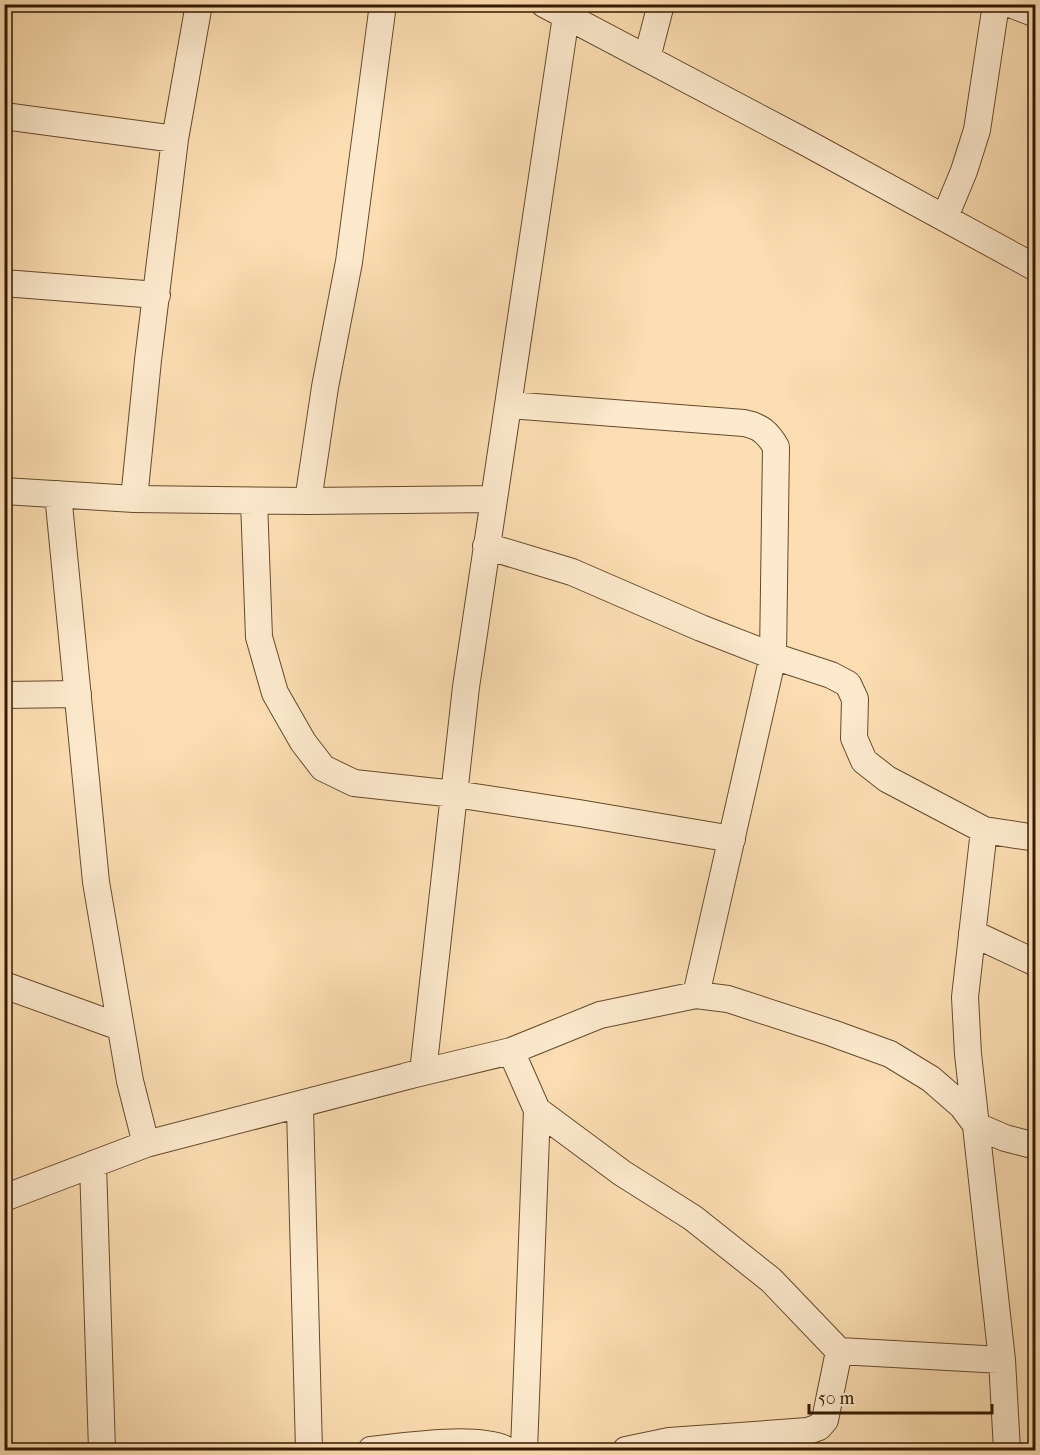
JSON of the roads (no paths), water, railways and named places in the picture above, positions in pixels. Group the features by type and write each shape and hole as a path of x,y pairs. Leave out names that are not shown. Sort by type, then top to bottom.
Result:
{"street":[{"path":"134,500 148,360 175,139 199,4"},
{"path":"309,501 325,387 349,262 383,4"},
{"path":"647,58 661,4"},
{"path":"945,218 977,130 996,4"},
{"path":"1010,4 1035,15"},
{"path":"423,1071 466,687 509,405 555,10 1035,268"},
{"path":"4,116 175,139"},
{"path":"4,283 157,295"},
{"path":"509,405 744,423 756,425 768,435 776,447 773,656 696,995"},
{"path":"4,491 134,500 494,499"},
{"path":"58,494 96,882 130,1081 146,1144"},
{"path":"254,501 259,637 275,693 303,742 323,768 354,783 454,794 732,839"},
{"path":"486,546 572,572 773,656 831,675 848,684 855,699 854,738 864,761 887,779 984,830 1035,838"},
{"path":"4,695 78,694"},
{"path":"984,830 965,998 968,1054 1002,1360 1007,1450"},
{"path":"972,933 1035,963"},
{"path":"4,985 120,1027"},
{"path":"4,1198 146,1144 423,1071 511,1051 600,1015 696,995 728,999 832,1032 890,1054 931,1079 962,1106 977,1126 1005,1138 1035,1146"},
{"path":"511,1051 537,1110 524,1450"},
{"path":"146,1144 300,1108 423,1071"},
{"path":"300,1108 309,1450"},
{"path":"537,1110 622,1173 702,1225 771,1280 839,1351 1002,1360"},
{"path":"93,1164 102,1450"},
{"path":"626,1450 669,1441 798,1432 819,1427 825,1420 839,1351"},
{"path":"371,1450 428,1443 482,1444 507,1450"}]}
